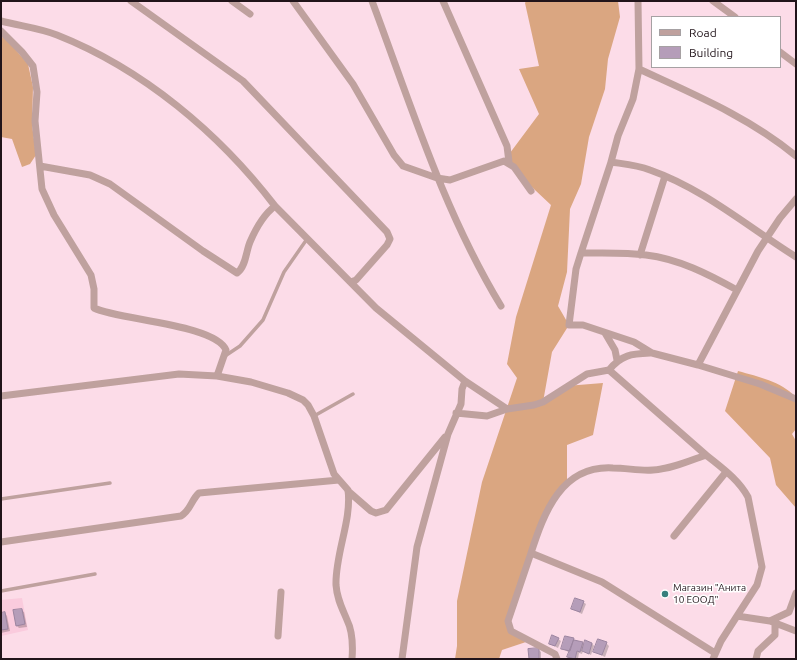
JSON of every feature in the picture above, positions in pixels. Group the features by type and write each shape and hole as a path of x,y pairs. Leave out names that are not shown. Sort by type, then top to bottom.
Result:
{"street":[{"path":"131,1 243,81 387,232 390,238 387,245 356,280 351,282"},
{"path":"232,1 250,14"},
{"path":"293,1 353,84 399,162 410,170 437,178 450,180 496,163 504,161 509,162"},
{"path":"372,1 437,178 463,238 501,306"},
{"path":"443,1 507,146 509,162 531,191"},
{"path":"638,1 638,68 633,99 618,136 576,269 569,325 583,325 634,342 652,353 760,384 796,399"},
{"path":"713,1 733,16"},
{"path":"1,21 57,35 95,52 128,70 204,130 249,173 275,206 376,308 466,381 507,409"},
{"path":"1,31 22,52 33,66 37,92 35,121 42,189 46,199 91,275 94,288 94,308 161,322 219,342 224,347 225,356 217,376"},
{"path":"781,53 796,64"},
{"path":"638,68 744,119 765,132 796,156"},
{"path":"611,162 641,167 665,176 721,206 796,257"},
{"path":"40,166 90,175 110,184 203,251 237,273 243,266 250,241 257,227 266,213 275,206"},
{"path":"640,254 665,176"},
{"path":"698,366 737,290 767,238 780,218 796,199"},
{"path":"581,253 640,254 677,262 699,270 737,290"},
{"path":"604,332 609,337 615,350 617,360"},
{"path":"456,413 487,416 507,409 534,405 543,402 587,374 610,370 617,360 623,356 652,353"},
{"path":"531,553 602,582 714,656 760,579 762,559 748,497 741,485 610,370"},
{"path":"1,396 179,374 217,376 251,382 296,397 308,405 314,416 330,465 339,480 371,511 376,513 386,510 448,434"},
{"path":"402,659 417,547 448,434 461,404 462,389 466,381"},
{"path":"557,659 555,654 511,631 508,621 549,505 560,490 574,478 593,470 603,468 643,471 665,469 706,455"},
{"path":"674,536 726,472"},
{"path":"1,542 181,516 188,511 193,498 199,493 339,480"},
{"path":"348,490 348,507 336,584 341,608 348,620 353,641 352,659"},
{"path":"278,636 282,592"},
{"path":"773,623 789,612 796,593"},
{"path":"737,616 773,623 796,631"},
{"path":"756,659 758,652 775,635 773,623"}],"lane":[{"path":"225,356 240,346 263,320 284,272 308,238"},
{"path":"314,416 353,394"},
{"path":"1,499 110,483"},
{"path":"1,591 95,574"}],"shaded area":[{"path":"526,1 618,1 620,17 608,59 605,89 589,137 581,184 570,209 567,272 558,306 569,325 552,352 543,402 566,386 603,383 593,435 567,445 567,484 549,505 509,627 529,641 502,650 499,659 455,659 457,646 457,601 482,482 517,378 507,364 516,317 551,205 504,161 539,114 519,69 539,66 525,3"},
{"path":"1,36 8,41 28,64 33,87 32,124 36,155 30,164 22,167 12,139 1,137"},
{"path":"738,371 776,383 796,397 796,429 792,434 796,441 796,508 776,485 770,458 725,411"},
{"path":"22,598 28,630 1,636 1,600"}],"building":[{"path":"575,598 584,601 580,612 571,609"},
{"path":"22,609 25,624 16,626 13,610"},
{"path":"5,612 8,629 1,630 1,613"},
{"path":"552,635 559,638 555,646 549,644"},
{"path":"565,636 574,638 570,651 561,649"},
{"path":"598,639 607,642 602,655 593,652"},
{"path":"574,640 583,642 580,652 577,651 575,659 567,657"},
{"path":"585,640 592,643 589,654 582,651"},
{"path":"539,648 539,659 529,659 528,649"}],"place":[{"name":"Магазин \"Анита 10 ЕООД\"","path":"665,594"}]}
